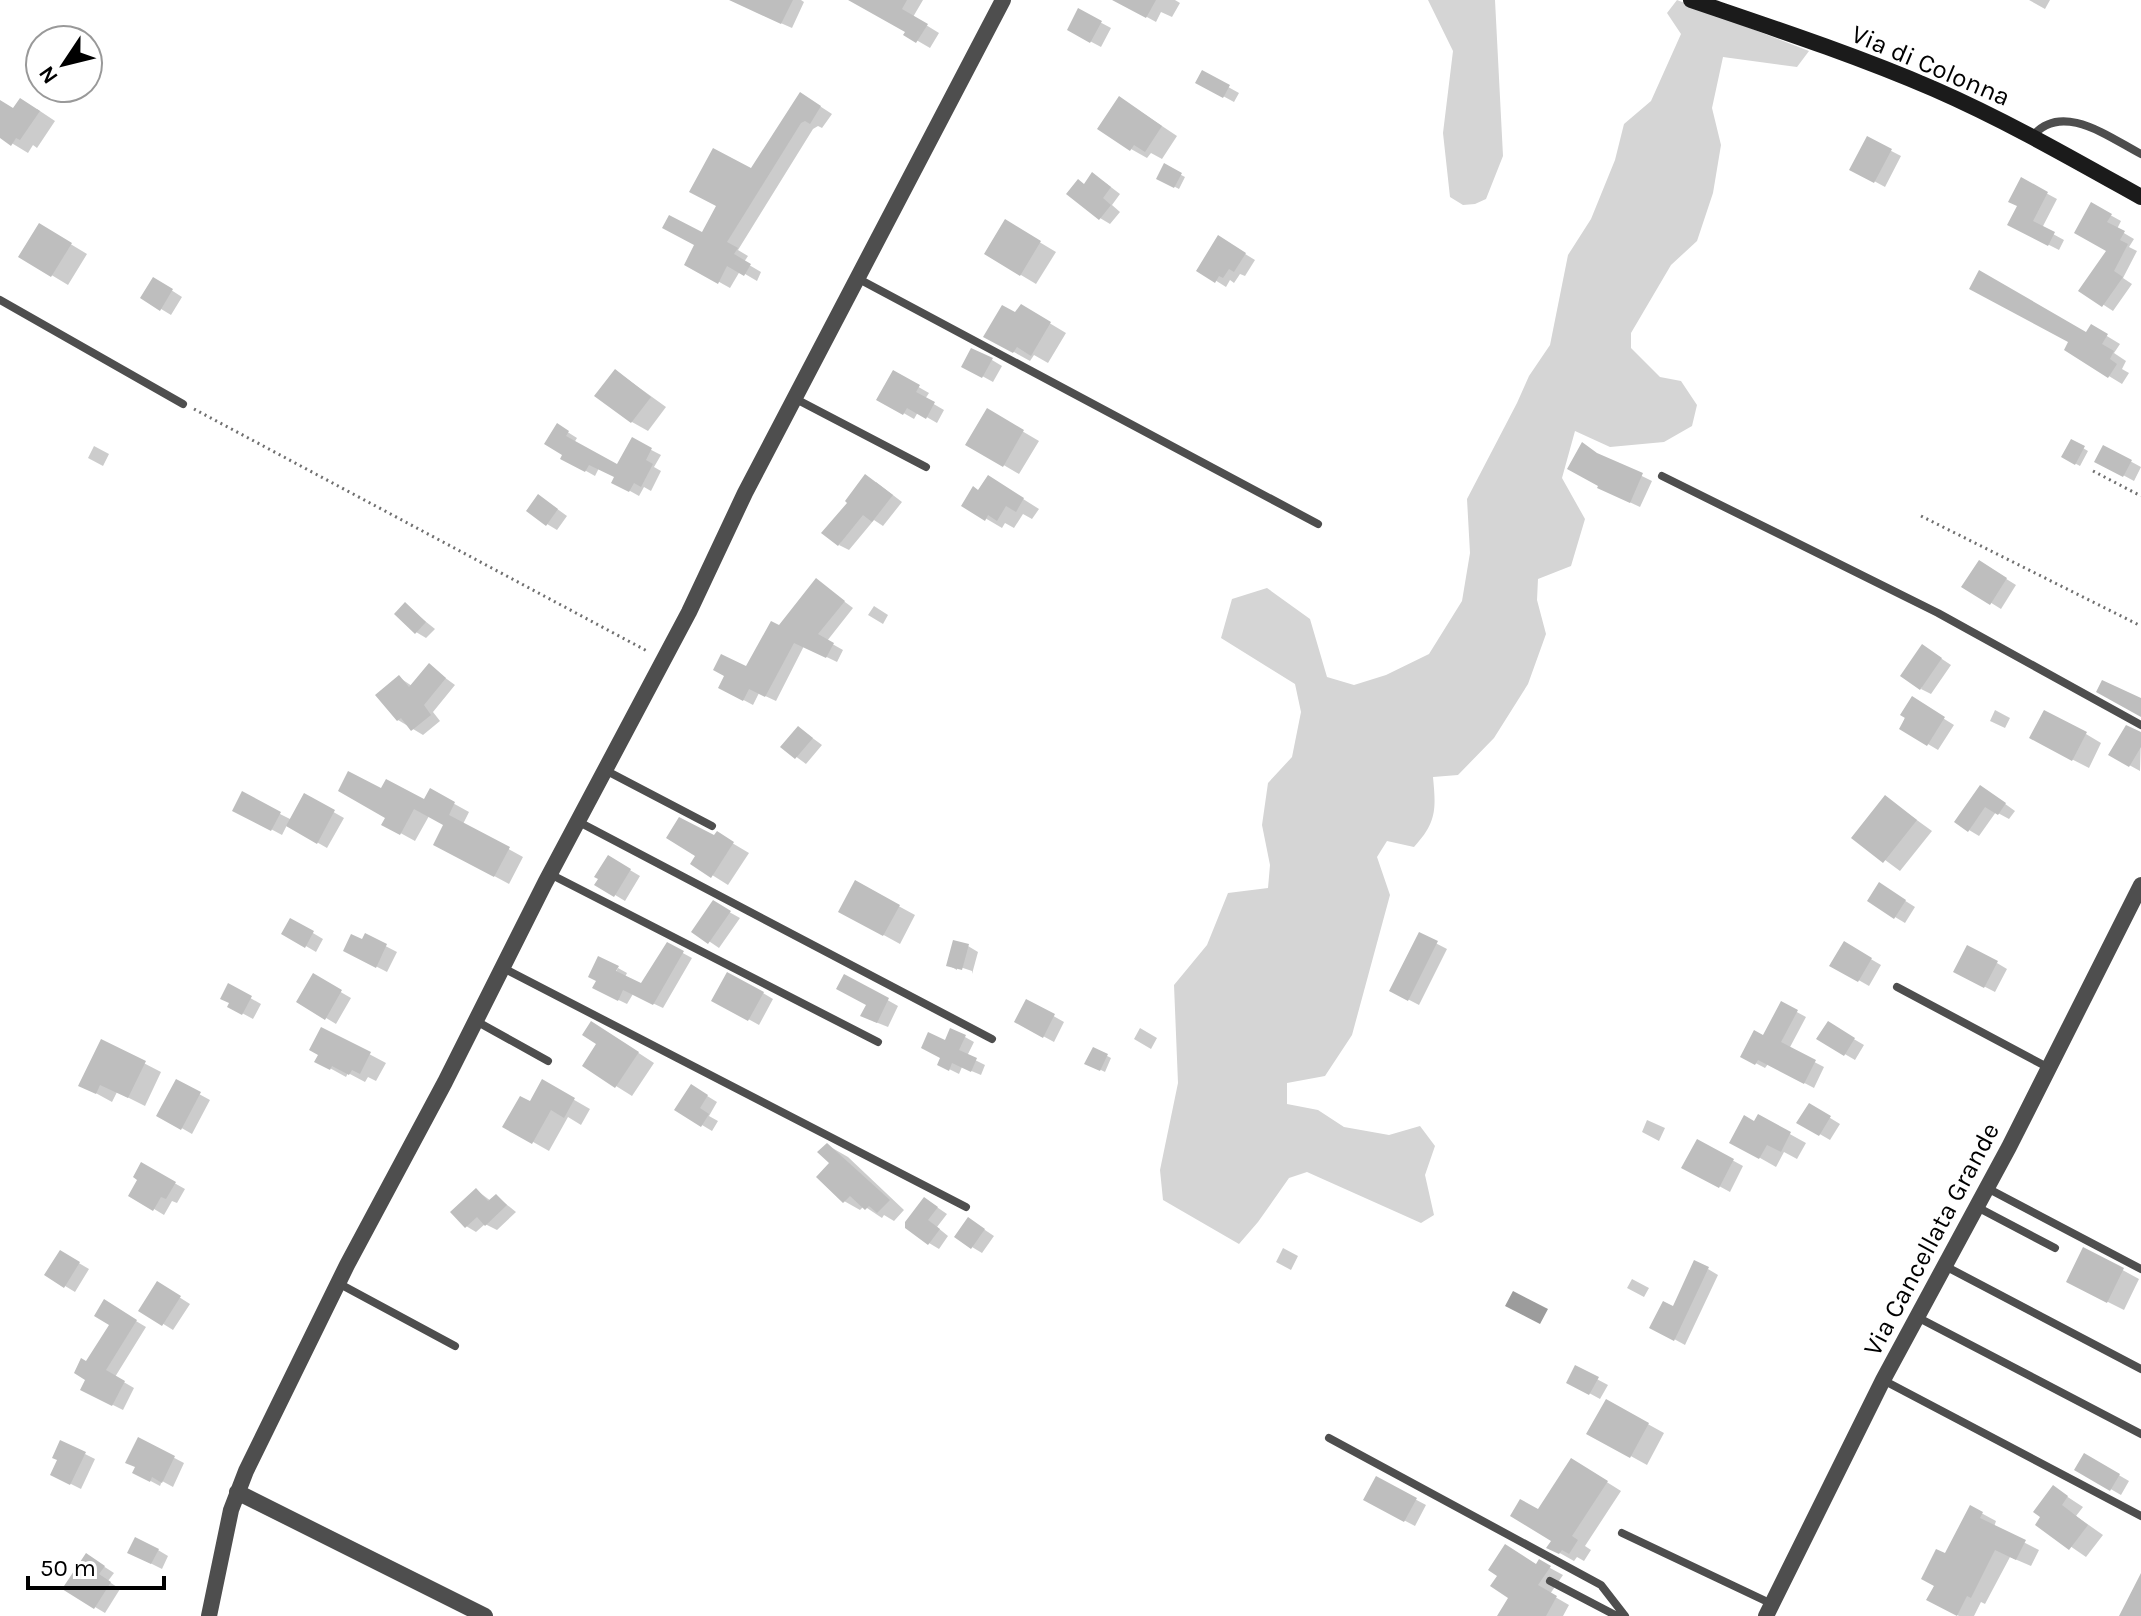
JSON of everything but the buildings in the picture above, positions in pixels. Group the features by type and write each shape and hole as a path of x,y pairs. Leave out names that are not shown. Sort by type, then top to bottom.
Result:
{"street":[{"path":"209,1616 237,1492 338,1283 664,660 745,493 1003,0"},
{"name":"Via di Colonna","path":"1691,0 1934,89 2032,137 2141,197"},
{"name":"Via Cancellata Grande","path":"1769,1610 1883,1380 1987,1188 2141,885"},
{"path":"237,1492 485,1616"}],"lane":[{"path":"2032,137 2043,126 2074,121 2141,154"},
{"path":"857,278 1318,524"},
{"path":"0,300 183,404"},
{"path":"794,398 926,467"},
{"path":"1662,476 1938,613 2141,725"},
{"path":"605,770 712,826"},
{"path":"579,822 992,1039"},
{"path":"550,874 878,1042"},
{"path":"503,968 966,1207"},
{"path":"1897,987 2049,1068"},
{"path":"476,1021 548,1061"},
{"path":"1987,1188 2141,1269"},
{"path":"1977,1207 2055,1248"},
{"path":"1945,1266 2141,1369"},
{"path":"338,1283 455,1346"},
{"path":"1917,1317 2141,1434"},
{"path":"1883,1380 2141,1516"},
{"path":"1329,1438 1601,1585 1625,1616"},
{"path":"1622,1533 1769,1610"},
{"path":"1550,1581 1617,1616"}],"path":[{"path":"183,404 664,660"},
{"path":"2093,471 2141,496"},
{"path":"1921,516 2141,626"}],"shaded area":[{"path":"1428,0 1495,0 1503,156 1486,199 1475,204 1463,205 1450,197 1443,133 1453,51"},
{"path":"1677,0 1809,51 1797,67 1723,57 1712,108 1721,145 1713,193 1697,241 1671,265 1631,333 1631,348 1660,377 1681,381 1697,405 1692,426 1664,442 1610,447 1575,431 1562,478 1585,519 1571,566 1538,579 1537,600 1546,634 1528,684 1494,738 1458,775 1433,777 1433,815 1427,830 1414,847 1387,841 1377,857 1390,895 1352,1035 1325,1076 1287,1083 1287,1104 1318,1110 1344,1127 1389,1135 1420,1126 1435,1146 1425,1175 1434,1215 1421,1223 1307,1172 1289,1178 1239,1244 1163,1200 1160,1170 1178,1083 1174,985 1207,945 1228,893 1268,888 1270,865 1262,825 1268,783 1292,757 1301,712 1295,684 1221,638 1232,599 1267,588 1310,619 1327,677 1354,685 1386,675 1429,654 1462,601 1470,553 1467,499 1529,376 1550,345 1568,255 1591,219 1615,160 1624,124 1651,101 1681,34 1667,13"},
{"path":"1513,1291 1548,1309 1540,1324 1505,1306"}]}
